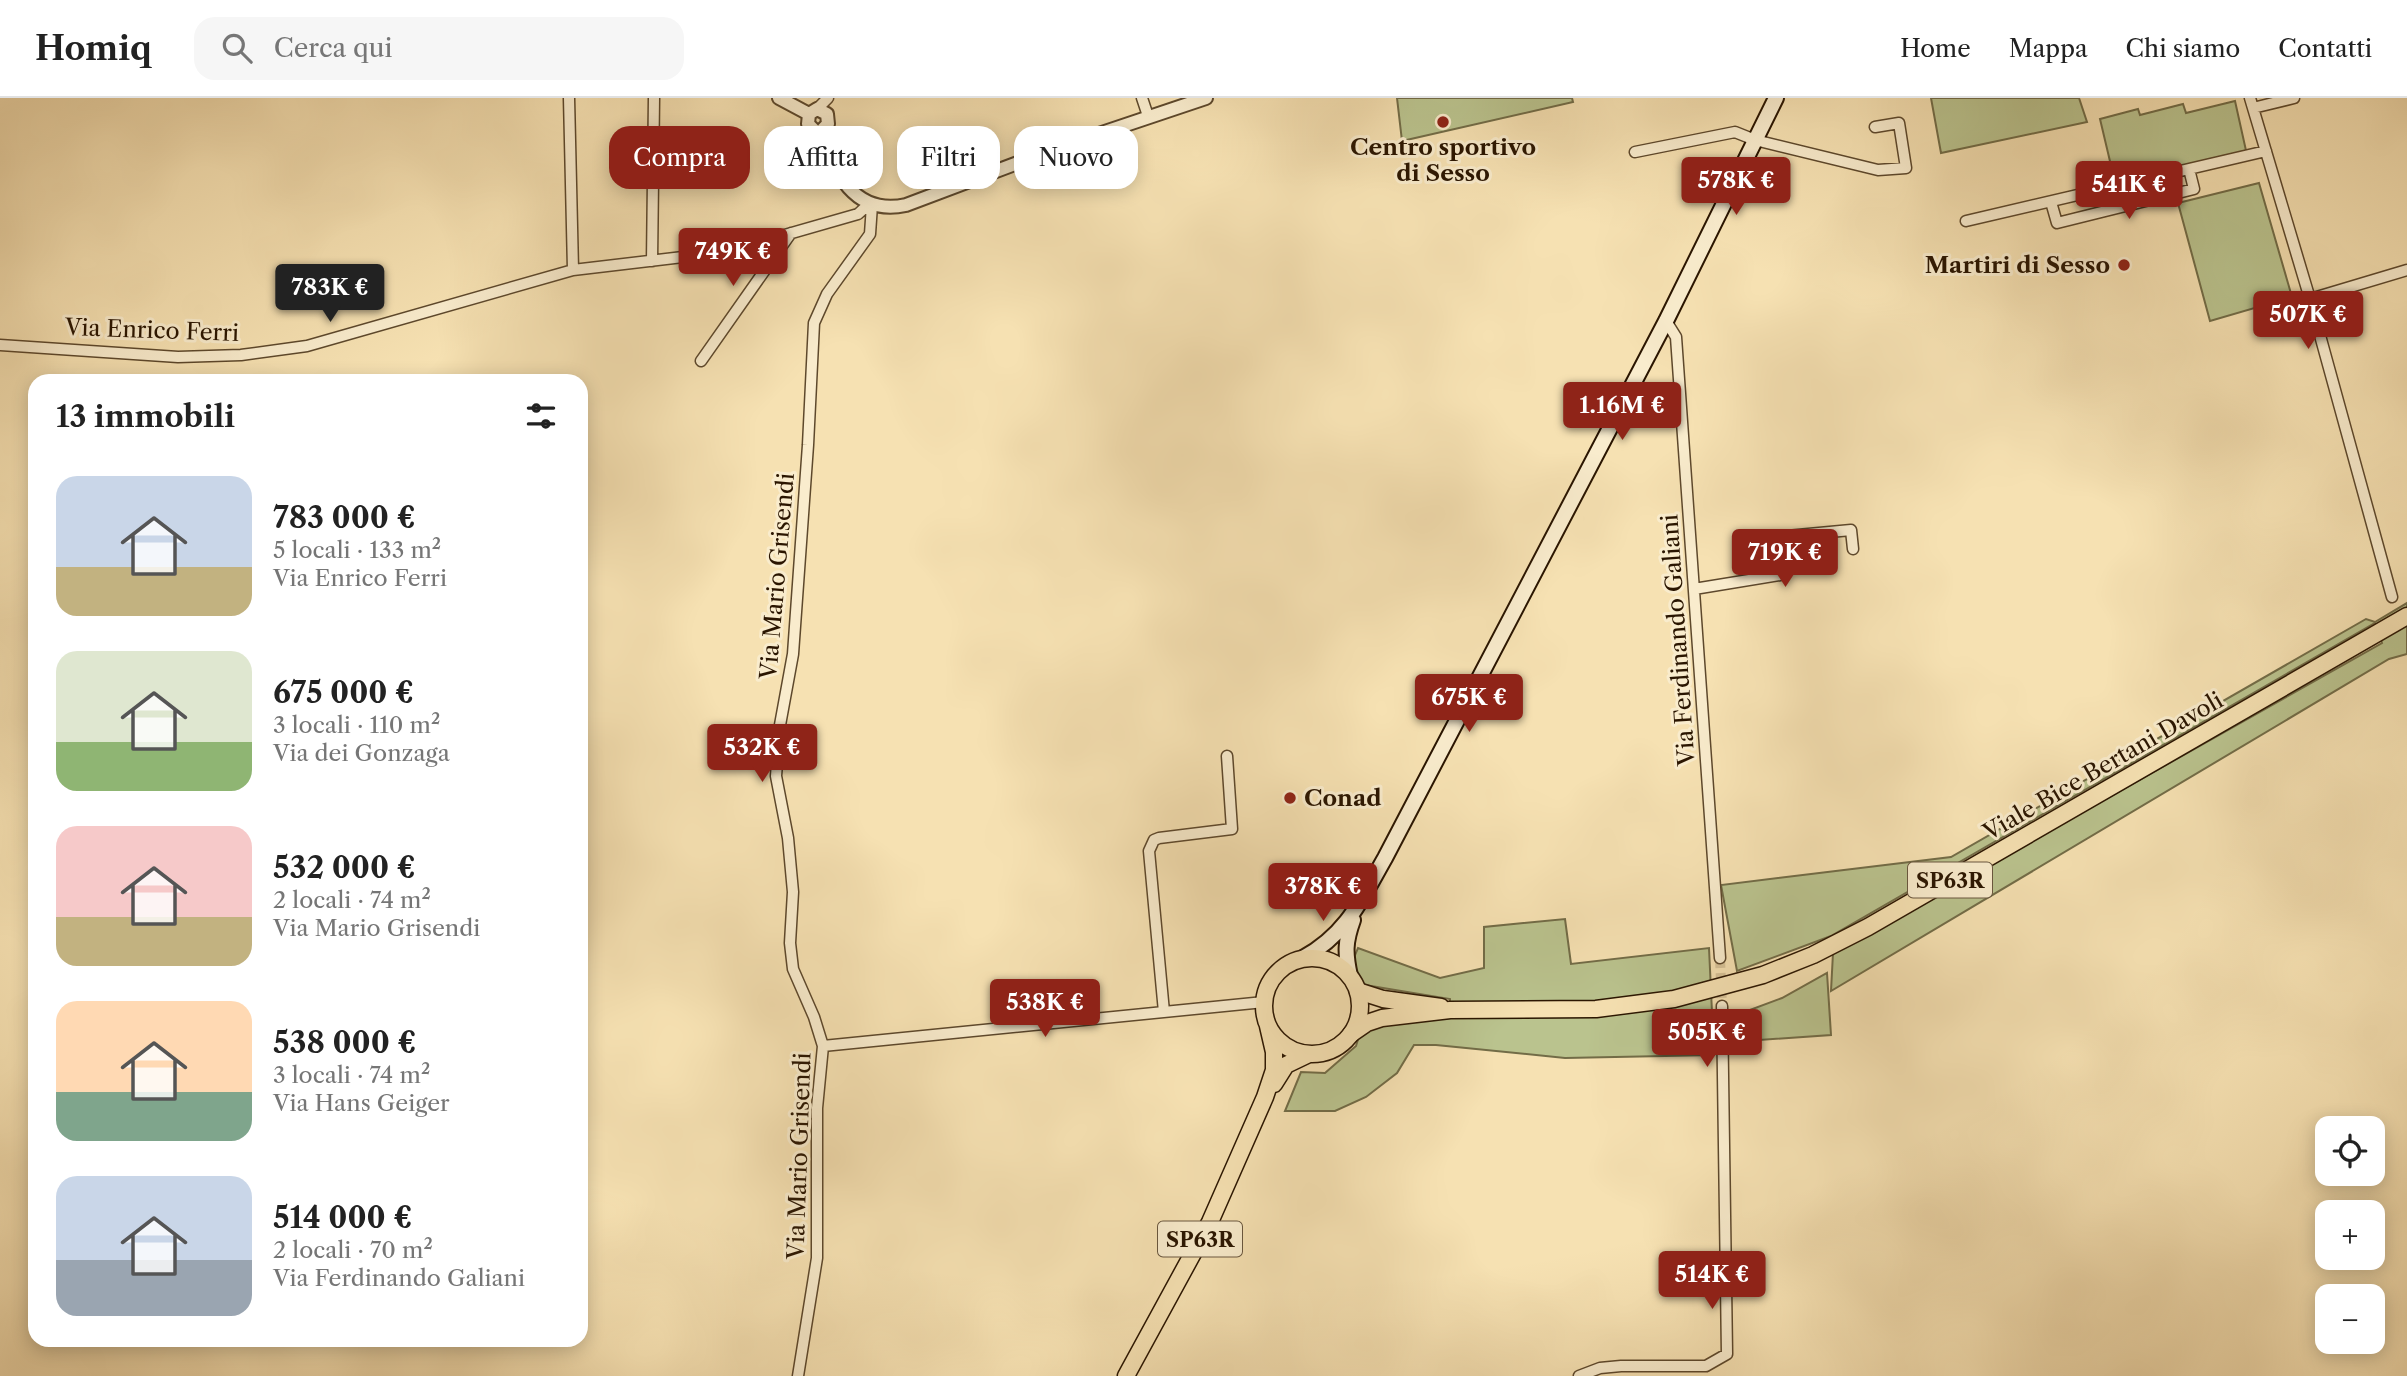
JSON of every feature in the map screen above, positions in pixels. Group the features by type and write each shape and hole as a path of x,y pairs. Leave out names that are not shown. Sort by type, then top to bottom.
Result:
{"main road":[{"path":"1264,1002 1276,973 1325,946 1338,933 1385,859 1666,321 1776,98"},
{"name":"Viale Bice Bertani Davoli","path":"1450,1010 1618,1007 1697,994 1780,969 1868,927 2407,616"},
{"path":"1351,1034 1360,1014 1358,991 1350,976 1345,953 1358,905"},
{"path":"1303,958 1329,961 1350,976"},
{"name":"SP63R","path":"1358,991 1383,999 1422,1003 1450,1010"},
{"name":"SP63R","path":"1126,1376 1210,1222 1265,1097 1274,1070 1274,1052 1264,1002"},
{"name":"SP63R","path":"1265,1097 1286,1065 1309,1055 1333,1050 1367,1023 1382,1018 1450,1010"},
{"path":"1268,1026 1285,1046 1309,1055"}],"street":[{"path":"569,98 573,270"},
{"path":"652,261 654,98"},
{"path":"779,98 816,119 835,169 849,188 871,205"},
{"path":"816,119 829,98"},
{"path":"1142,98 1147,116"},
{"name":"Via Enrico Ferri","path":"0,345 178,357 241,355 307,346 573,270 725,252 858,214 871,205 890,208 906,205 1147,116 1206,98"},
{"path":"2294,98 2251,103 2310,299 2392,597"},
{"path":"1635,152 1735,132 1755,140 1878,170 1906,168 1899,123 1875,127"},
{"path":"1966,221 2266,151"},
{"path":"2051,202 2057,223 2194,189 2189,169"},
{"name":"Via Mario Grisendi","path":"798,1376 817,1258 817,1108 823,1046 814,1017 793,969 790,943 793,892 788,838 776,776 780,725 794,643 814,323 827,294 870,234 871,205"},
{"path":"701,361 791,233"},
{"path":"2310,299 2407,270"},
{"name":"Via Ferdinando Galiani","path":"1666,321 1676,338 1720,958"},
{"path":"1694,589 1780,575 1784,571 1781,542 1787,536 1851,530 1853,549"},
{"path":"1164,1012 1149,851 1154,840 1159,838 1232,829 1227,756"},
{"path":"823,1046 1264,1002"},
{"path":"1579,1376 1600,1368 1621,1366 1706,1366 1727,1354 1721,1006"}],"green space":[{"name":"Centro sportivo di Sesso","path":"1397,98 1572,98 1573,102 1402,141"},
{"path":"1931,98 2079,98 2087,122 1941,153"},
{"path":"2235,101 2247,155 2152,178 2149,165 2113,174 2100,119 2138,109 2140,115 2183,104 2186,113"},
{"path":"2259,183 2292,297 2210,321 2178,203"},
{"path":"2407,603 2407,654 2389,659 1831,991 1833,953 2382,643 2375,623 1831,936 1737,971 1721,885 1951,857 2366,619 2375,622"},
{"path":"1565,919 1571,964 1709,948 1714,1055 1565,1058 1414,1045 1397,1073 1366,1097 1335,1111 1285,1111 1301,1072 1325,1073 1356,1046 1360,1033 1385,1025 1449,1018 1450,999 1359,984 1352,962 1358,948 1440,978 1484,968 1484,927"},
{"path":"1827,973 1831,1035 1731,1042 1731,1017 1782,998"}],"tunnel":[{"path":"1720,958 1722,1006"}],"place":[{"name":"Centro sportivo di Sesso","path":"1443,122"},
{"name":"Martiri di Sesso","path":"2124,265"},
{"name":"Conad","path":"1290,798"}]}
